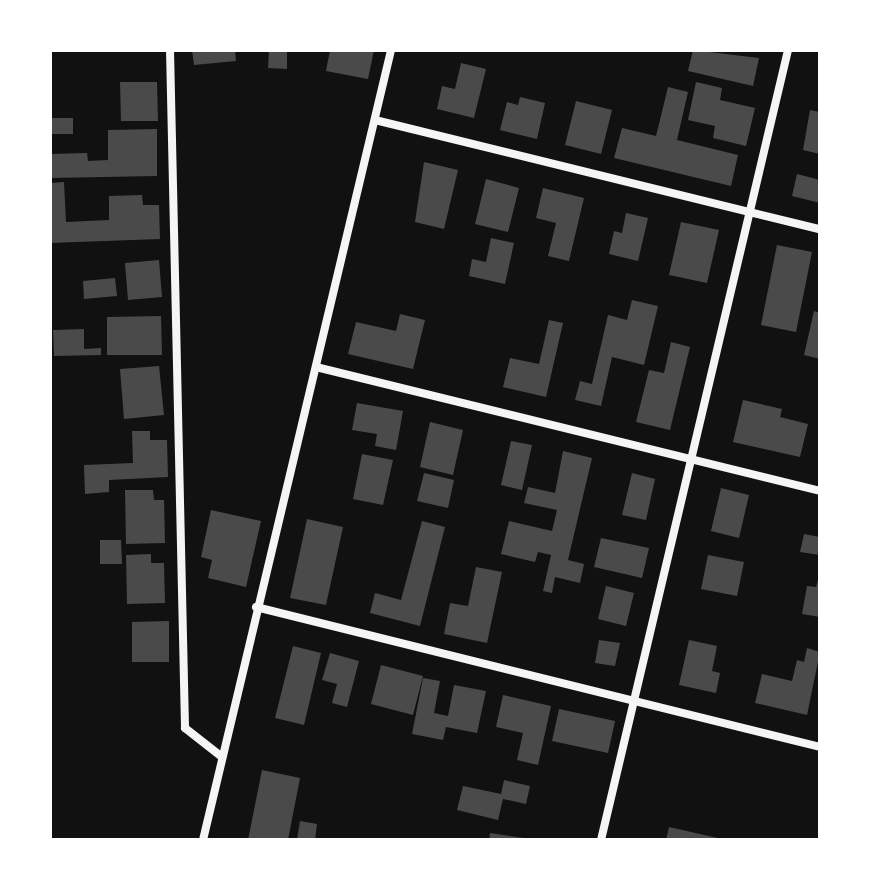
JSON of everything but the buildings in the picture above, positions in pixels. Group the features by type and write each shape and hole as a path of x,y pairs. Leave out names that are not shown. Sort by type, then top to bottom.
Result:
{"street":[{"path":"170,50 185,728 222,757"},
{"path":"203,840 391,50"},
{"path":"601,840 788,50"},
{"path":"375,120 820,229"},
{"path":"316,367 820,491"},
{"path":"256,607 820,747"}]}
